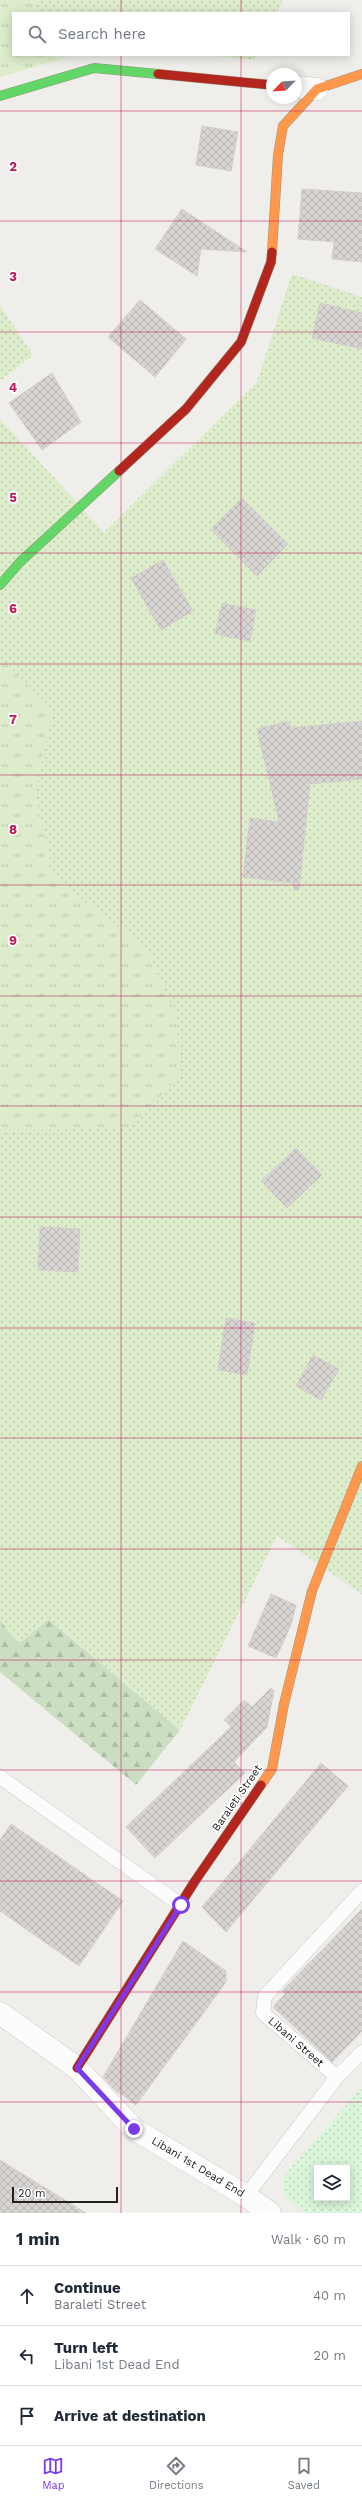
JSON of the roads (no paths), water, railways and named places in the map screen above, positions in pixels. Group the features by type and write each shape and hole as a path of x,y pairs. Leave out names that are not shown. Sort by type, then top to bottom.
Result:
{"street":[{"path":"0,96 94,68 266,84"},
{"path":"302,88 317,89 362,74"},
{"path":"0,585 20,562 186,409 241,342 270,262 278,155 283,126 317,89"},
{"name":"Baraleti Street","path":"77,2068 195,1881 272,1769 284,1704 312,1591 362,1466"},
{"name":"Libani 1st Dead End","path":"0,2013 77,2068 134,2129 246,2196 270,2213"}],"lane":[{"path":"0,1778 181,1905"},
{"name":"Libani Street","path":"337,2078 263,2012 265,1996 362,1891"},
{"path":"246,2196 337,2078 362,2052"}]}
